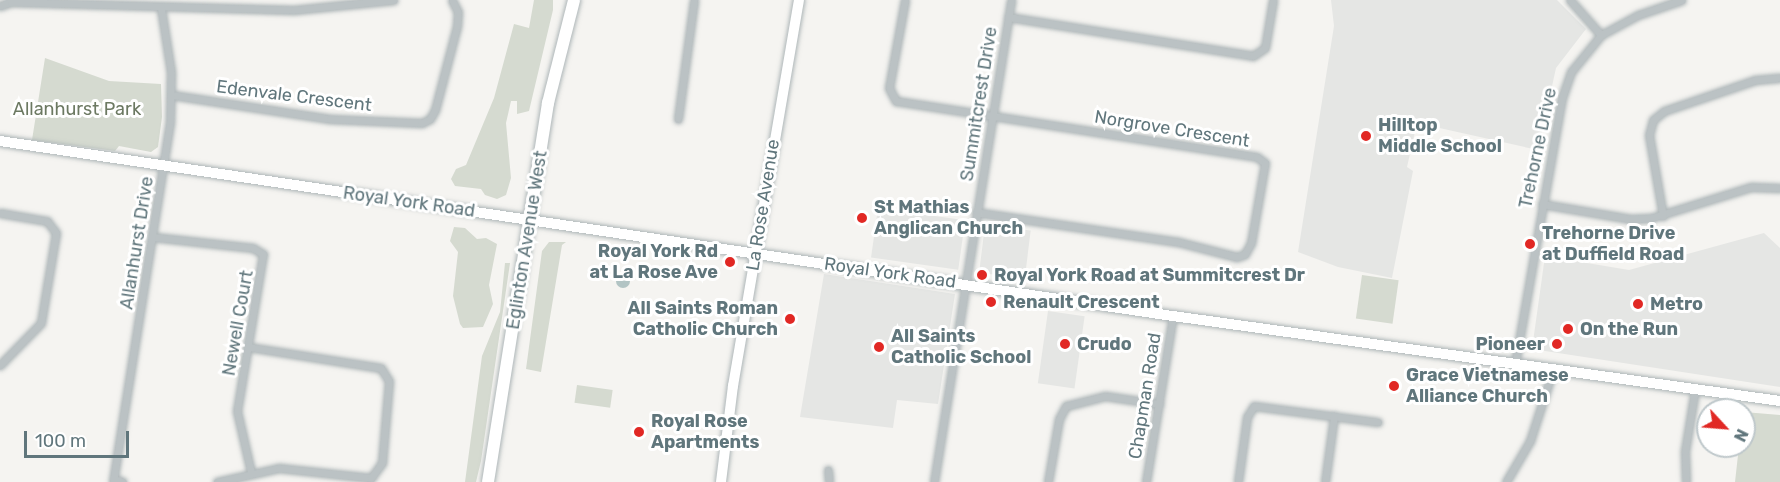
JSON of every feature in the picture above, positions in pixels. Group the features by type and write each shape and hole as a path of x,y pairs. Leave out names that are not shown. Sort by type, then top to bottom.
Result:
{"main road":[{"name":"Eglinton Avenue West","path":"488,482 548,103 574,0"},
{"name":"La Rose Avenue","path":"721,482 755,254 799,0"},
{"name":"Royal York Road","path":"0,141 1173,316 1780,401"}],"street":[{"path":"0,6 11,2 294,10 394,0"},
{"name":"Edenvale Crescent","path":"172,95 330,119 422,123 430,119 435,110 456,26 458,12 452,0"},
{"path":"678,119 694,0"},
{"name":"Norgrove Crescent","path":"905,0 889,88 892,99 992,117 1257,157 1263,160 1264,167 1250,248 1237,257 1178,242 976,212"},
{"name":"Summitcrest Drive","path":"964,284 1011,0"},
{"path":"1008,17 1253,56 1264,48 1273,0"},
{"path":"1570,0 1601,35"},
{"name":"Trehorne Drive","path":"1515,364 1542,204 1565,89 1577,63 1601,35 1638,15 1682,0"},
{"name":"Allanhurst Drive","path":"114,481 164,165 172,95 161,8"},
{"path":"1663,216 1649,135 1653,120 1664,111 1755,80 1780,78"},
{"path":"1542,204 1631,219 1663,216 1751,188 1780,189"},
{"path":"0,213 47,221 56,233 41,323 0,365"},
{"name":"Newell Court","path":"153,237 260,250 264,259 237,411 251,472"},
{"path":"934,482 964,284"},
{"name":"Chapman Road","path":"1146,482 1173,316"},
{"path":"217,482 251,472 286,468 374,476 382,463 389,381 386,372 375,366 248,347"},
{"path":"1506,482 1530,441 1553,370"},
{"path":"1686,482 1685,451 1695,390"},
{"path":"1048,482 1059,419 1066,406 1104,396 1159,404"},
{"path":"1238,482 1247,417 1254,406 1378,422"},
{"path":"1325,482 1334,416"},
{"path":"828,470 829,482"},
{"path":"114,481 123,482"}],"shaded area":[{"name":"Hilltop Middle School","path":"1331,0 1557,0 1586,29 1556,68 1538,150 1417,123 1407,167 1413,171 1392,278 1338,267 1298,252 1334,26"},
{"path":"878,208 965,220 958,270 871,258"},
{"path":"985,225 1031,231 1025,278 979,273"},
{"path":"1764,233 1780,248 1780,387 1532,349 1545,256 1629,270"},
{"path":"623,274 628,276 630,281 628,286 623,288 618,286 616,281 618,276"},
{"name":"All Saints Catholic School","path":"824,274 955,294 938,404 897,400 893,428 800,417"},
{"path":"1048,311 1085,316 1074,388 1038,383"}],"green space":[{"path":"534,0 553,0 553,10 529,111 517,114 517,101 511,101 506,123 511,178 506,195 497,199 485,195 481,189 455,186 451,179 456,169 466,165 494,98 514,24 529,28"},
{"name":"Allanhurst Park","path":"45,58 109,81 161,84 162,117 158,147 151,152 119,146 115,151 32,140"},
{"path":"454,227 465,228 477,239 486,238 497,244 489,285 493,304 483,327 463,328 460,324 453,296 458,252 450,241"},
{"path":"549,242 566,242 562,245 541,372 526,369 542,251"},
{"path":"505,263 510,263 481,461 476,482 465,482 482,356 500,312"},
{"path":"1362,275 1399,280 1393,324 1356,319"},
{"path":"577,385 613,390 610,408 574,403"},
{"path":"1756,413 1780,415 1780,482 1735,482 1738,458 1756,458"}],"place":[{"name":"Hilltop Middle School","path":"1366,136"},
{"name":"St Mathias Anglican Church","path":"862,218"},
{"name":"Trehorne Drive at Duffield Road","path":"1530,244"},
{"name":"Royal York Rd at La Rose Ave","path":"730,262"},
{"name":"Royal York Road at Summitcrest Dr","path":"982,275"},
{"name":"Renault Crescent","path":"991,302"},
{"name":"Metro","path":"1638,304"},
{"name":"All Saints Roman Catholic Church","path":"790,319"},
{"name":"On the Run","path":"1568,329"},
{"name":"Crudo","path":"1065,344"},
{"name":"Pioneer","path":"1557,344"},
{"name":"All Saints Catholic School","path":"879,347"},
{"name":"Grace Vietnamese Alliance Church","path":"1394,386"},
{"name":"Royal Rose Apartments","path":"639,432"}]}
